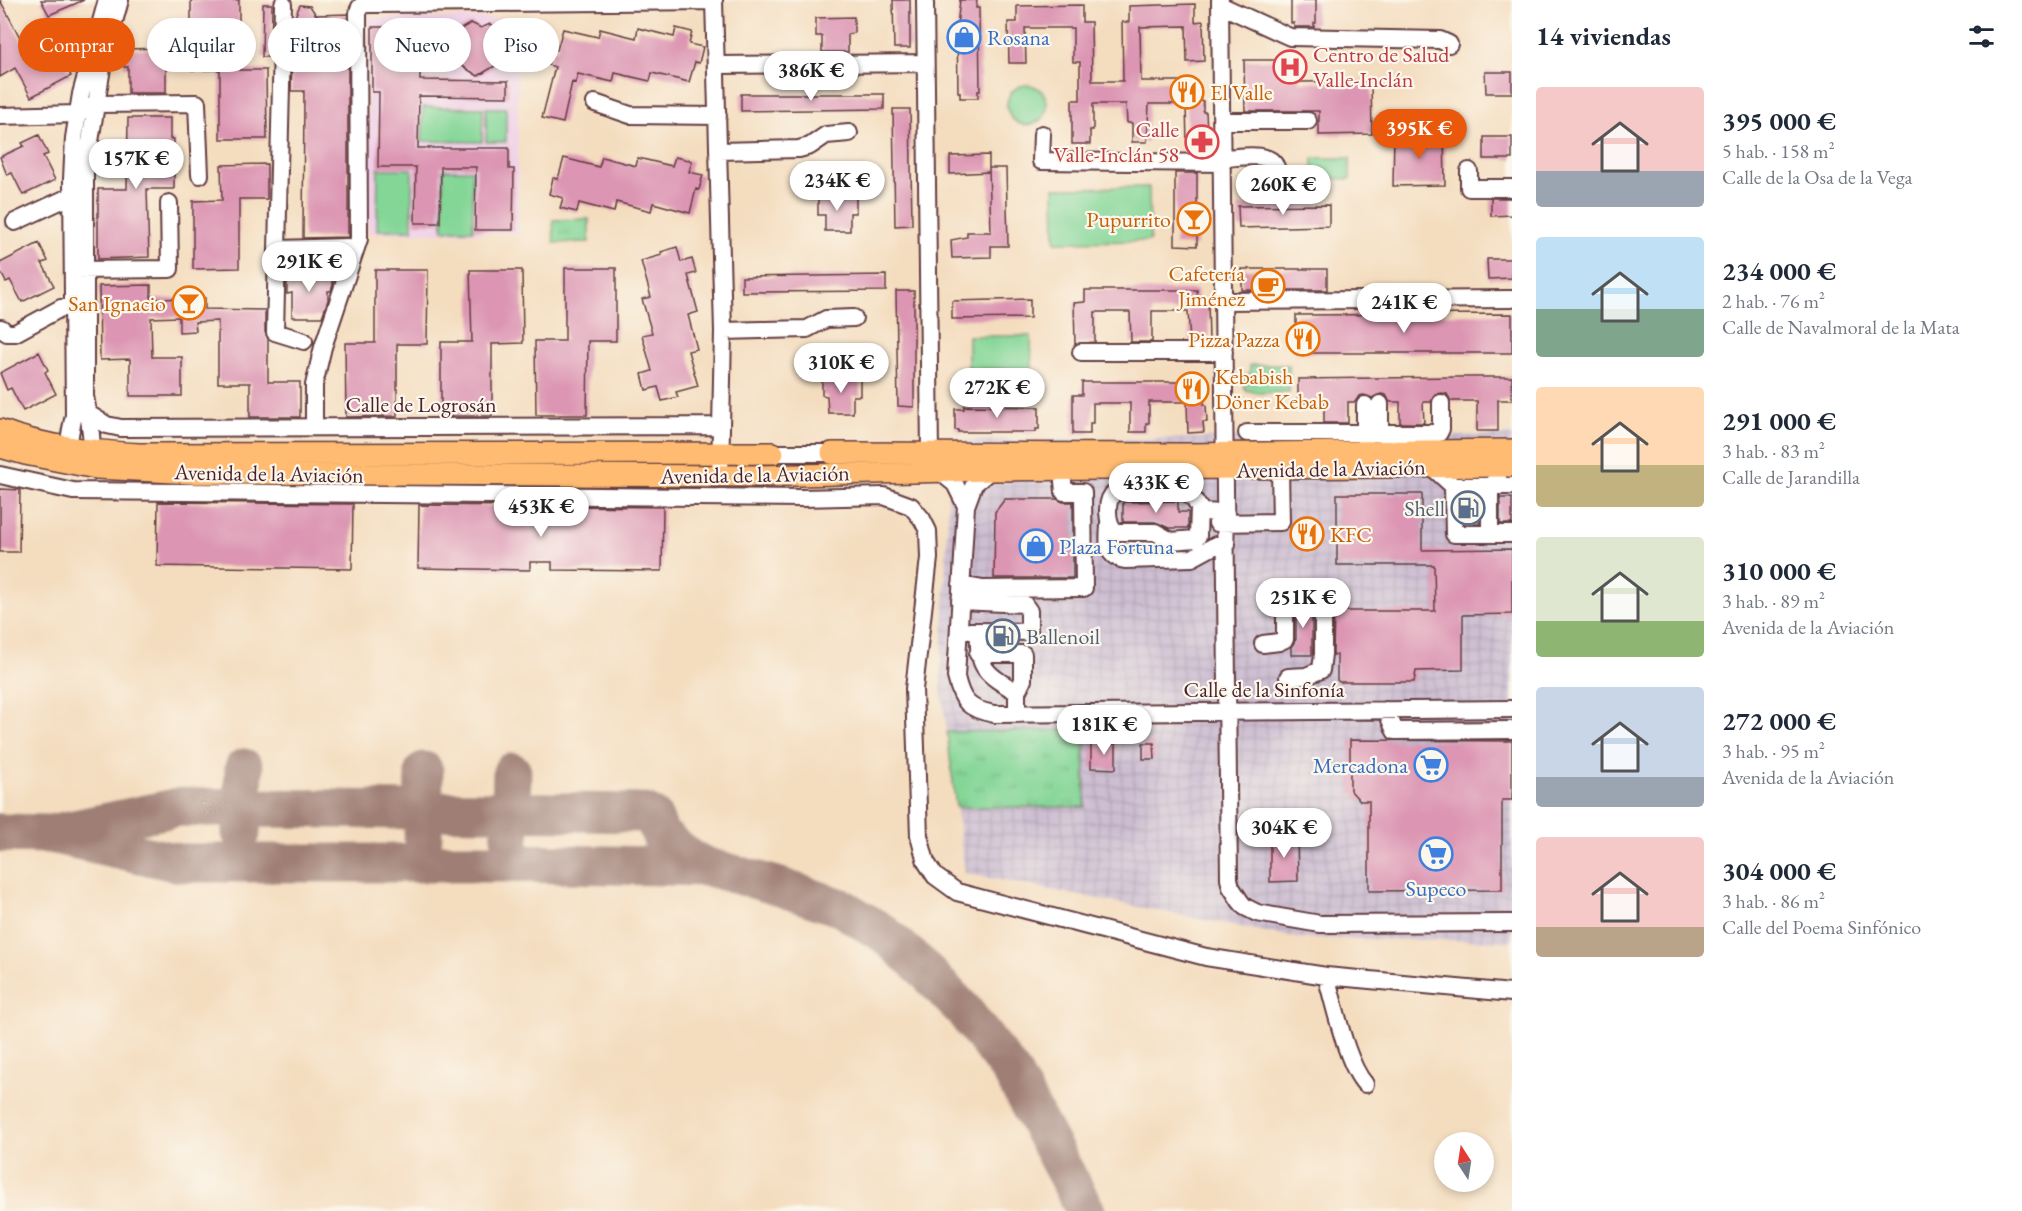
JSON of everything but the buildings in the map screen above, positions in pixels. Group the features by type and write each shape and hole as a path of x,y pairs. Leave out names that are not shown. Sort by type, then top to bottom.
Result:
{"main road":[{"name":"Avenida de la Aviación","path":"0,430 26,439 92,452 120,470 193,473 720,476 935,463 1226,461 1280,468 1431,466 1511,471"},
{"name":"Avenida de la Aviación","path":"832,453 991,470 1062,470 1226,461 1370,440 1511,471"},
{"name":"Avenida de la Aviación","path":"0,447 25,454 92,452 192,455 773,453"}],"street":[{"path":"92,452 87,413 73,195 74,138 77,114 107,0"},
{"path":"79,270 85,172 95,104 109,37 120,0"},
{"path":"314,427 314,385 323,346 358,239 359,6 434,2 714,0 718,65 723,331 720,476"},
{"path":"925,0 924,63 935,463 955,484 966,506"},
{"path":"283,3 275,332 304,341"},
{"path":"1449,45 1440,40 1290,37 1220,3 1229,879 1235,894 1245,907 1263,915 1320,924 1512,922"},
{"path":"718,65 924,63"},
{"path":"595,103 630,115 718,116"},
{"path":"0,116 77,114 95,104 197,104 200,175"},
{"path":"1222,121 1308,121"},
{"path":"719,151 800,149 810,146 826,135 849,133"},
{"path":"1042,134 1041,161 1222,160 1266,157 1273,161 1276,167"},
{"path":"1469,171 1469,188 1512,188"},
{"path":"15,222 73,195"},
{"path":"79,270 170,269 169,203"},
{"path":"278,249 348,247"},
{"path":"1224,301 1512,299"},
{"path":"1,328 7,333 15,333 61,308 80,305"},
{"path":"69,447 74,415 80,305"},
{"path":"723,331 807,329 826,319 854,318"},
{"path":"1081,352 1224,352"},
{"path":"1247,433 1370,440 1440,432 1441,403"},
{"path":"1370,440 1372,404"},
{"name":"Calle de Logrosán","path":"87,413 107,425 121,428 721,426"},
{"name":"Calle de Logrosán","path":"92,452 121,428"},
{"name":"Avenida de la Aviación","path":"773,453 832,453"},
{"path":"1431,466 1454,511"},
{"path":"1227,544 1216,545 1192,558 1125,560 1115,558 1111,555 1109,547 1109,500 1115,492 1121,491 1182,490 1192,498 1198,508 1206,513 1226,518 1281,522 1280,468"},
{"name":"Calle de la Sinfonía","path":"991,470 974,484 966,506 958,631 956,677 959,691 968,705 980,711 994,714 1017,714 1512,709"},
{"path":"961,593 983,590 1084,588 1083,492 1064,492 1062,470"},
{"path":"1490,510 1511,471"},
{"path":"0,474 73,491 802,498 884,496 911,506 928,531 929,558 914,689 920,836 926,862 935,876 957,892 1206,957 1326,976 1512,993"},
{"path":"1198,508 1200,555"},
{"path":"1454,511 1490,510"},
{"path":"1454,511 1490,510"},
{"path":"1454,511 1490,510 1512,534"},
{"path":"1109,522 1116,532 1155,532 1171,541 1195,539 1204,524 1226,518"},
{"path":"1263,644 1285,639 1286,601 1290,592 1314,590 1323,598 1321,670 1306,676 1288,677"},
{"path":"958,631 1029,632 1029,611 1024,604 961,593"},
{"path":"1011,603 1011,632"},
{"path":"979,632 985,654 982,666 995,679 1017,692"},
{"path":"985,654 1023,654 1023,680 1017,692 1017,714"},
{"path":"1386,710 1395,731 1467,735 1512,730"},
{"path":"1326,976 1351,1061 1359,1078 1365,1084"}],"shaded area":[{"path":"368,18 374,18 374,72 471,72 471,18 483,18 483,72 518,72 518,233 368,233"},
{"path":"1512,435 1512,941 1298,938 965,873 941,686 948,514 948,441"}],"green space":[{"path":"1027,85 1035,86 1041,91 1046,97 1046,113 1041,119 1035,124 1027,125 1019,124 1013,119 1008,113 1007,105 1008,97 1013,91 1019,86"},
{"path":"423,107 483,108 482,142 422,141"},
{"path":"486,108 506,108 506,142 486,142"},
{"path":"1313,158 1350,158 1350,179 1313,179"},
{"path":"378,169 412,169 412,230 377,230"},
{"path":"443,170 472,170 473,230 443,230"},
{"path":"1149,187 1150,241 1055,242 1054,188"},
{"path":"589,219 589,242 554,243 553,220"},
{"path":"968,336 1031,336 1032,369 968,369"},
{"path":"1250,365 1289,365 1289,392 1258,393 1246,390 1242,382 1243,375 1250,375"},
{"path":"1084,730 1085,807 956,807 947,732"}],"taxiway":[{"path":"241,833 244,768"},
{"path":"423,837 424,771"},
{"path":"510,837 512,772"},
{"path":"50,834 179,807 645,813 653,817 661,836 692,860 842,908 883,933 922,967 964,1011 1013,1075 1086,1211"},
{"path":"0,833 50,834 179,863 510,863 708,867"}],"place":[{"name":"Rosana","path":"964,37"},
{"name":"Centro de Salud Valle-Inclán","path":"1290,67"},
{"name":"El Valle","path":"1187,92"},
{"name":"Calle Valle-Inclán 58","path":"1202,142"},
{"name":"Pupurrito","path":"1194,219"},
{"name":"Cafetería Jiménez","path":"1268,286"},
{"name":"San Ignacio","path":"189,303"},
{"name":"Pizza Pazza","path":"1303,339"},
{"name":"Kebabish Döner Kebab","path":"1192,389"},
{"name":"Shell","path":"1468,508"},
{"name":"KFC","path":"1307,534"},
{"name":"Plaza Fortuna","path":"1036,546"},
{"name":"Ballenoil","path":"1003,636"},
{"name":"Mercadona","path":"1431,765"},
{"name":"Supeco","path":"1436,854"}]}
